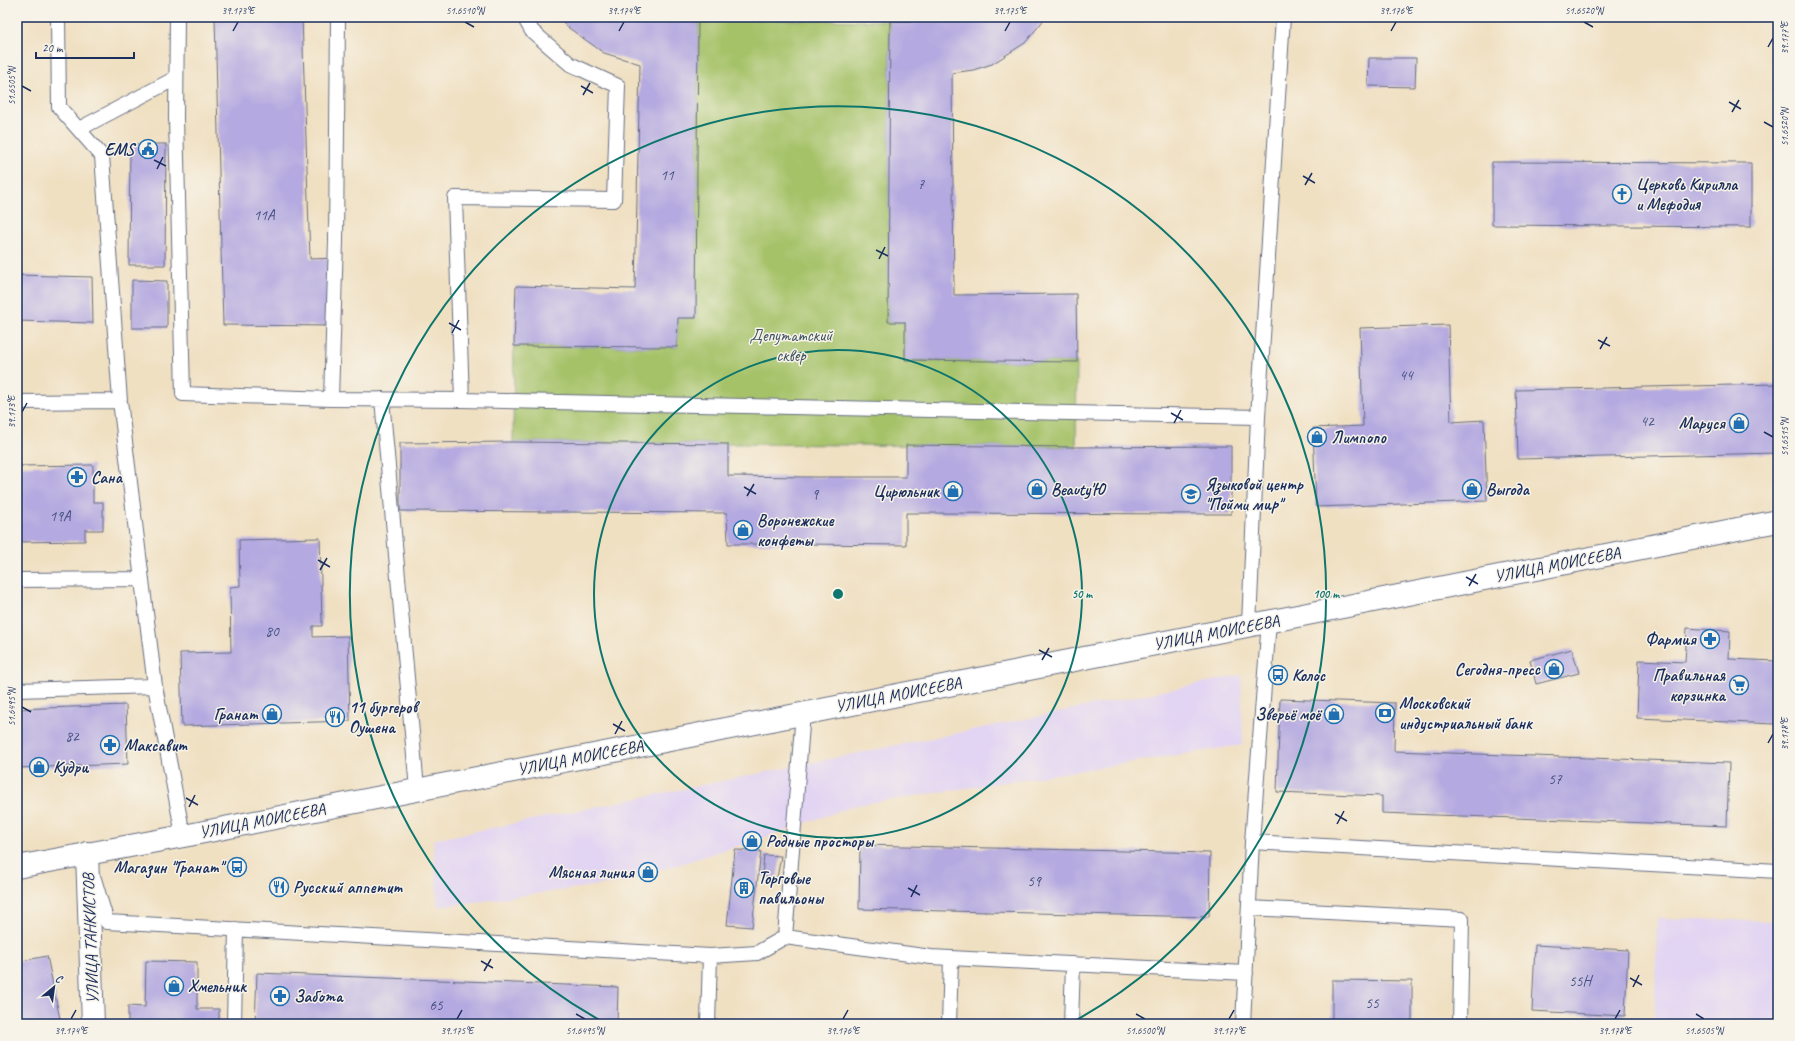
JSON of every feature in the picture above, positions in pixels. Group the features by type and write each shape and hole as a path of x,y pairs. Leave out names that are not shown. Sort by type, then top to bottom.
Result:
{"street":[{"name":"УЛИЦА МОИСЕЕВА","path":"17,866 184,836 1778,521"},
{"name":"УЛИЦА ТАНКИСТОВ","path":"87,853 93,1024"}],"lane":[{"path":"58,17 59,106 102,156 120,401 155,686 184,836"},
{"path":"176,17 183,394 331,399 462,400 1258,417"},
{"path":"331,399 336,241 338,17"},
{"path":"462,400 455,198 614,200 618,86 570,64 532,31 524,17"},
{"path":"1243,1024 1252,842 1259,623 1258,417 1283,17"},
{"path":"79,129 176,78"},
{"path":"382,399 417,789"},
{"path":"17,402 120,401"},
{"path":"17,580 142,579"},
{"path":"17,690 155,686"},
{"path":"785,938 803,713"},
{"path":"1252,842 1778,871"},
{"path":"87,853 107,922 710,956 757,953 785,938 931,957 1246,973"},
{"path":"1249,908 1462,919 1460,1024"},
{"path":"234,1024 236,930"},
{"path":"708,1024 710,956"},
{"path":"949,1024 951,958"},
{"path":"1071,1024 1073,964"}],"shaded area":[{"path":"1241,675 1243,745 857,805 760,839 622,882 438,907 433,840"},
{"path":"1657,918 1778,921 1778,1024 1654,1024"}],"green space":[{"name":"Депутатский сквер","path":"698,19 890,21 888,322 905,322 905,360 1077,362 1076,447 513,442 514,346 677,347 678,318 696,318"}],"building":[{"path":"215,17 302,17 310,259 339,258 336,326 223,325"},
{"path":"558,17 656,17 698,19 696,318 678,318 677,347 514,346 516,286 635,289 640,64 604,53 569,28"},
{"path":"963,17 1046,17 1025,43 992,64 973,70 952,73 954,295 1076,294 1077,362 905,360 905,322 888,322 890,21 937,21 955,20"},
{"path":"1369,58 1416,58 1415,87 1368,86"},
{"path":"130,144 166,144 165,265 129,265"},
{"name":"Церковь Кирилла и Мефодия","path":"1492,162 1751,163 1751,227 1492,225"},
{"path":"17,275 92,277 93,323 17,321"},
{"path":"132,280 167,281 167,328 132,328"},
{"path":"1448,325 1451,422 1484,420 1487,501 1316,507 1313,428 1363,426 1360,328"},
{"path":"1778,384 1778,453 1518,459 1516,390"},
{"path":"513,442 728,444 728,476 806,477 906,477 906,445 1076,447 1231,446 1231,514 906,513 906,545 728,544 727,513 400,511 400,443"},
{"path":"93,465 93,502 103,502 103,530 85,530 85,541 17,542 17,466"},
{"path":"320,538 322,626 313,626 313,637 348,636 350,721 182,726 180,653 231,652 230,587 240,586 239,540"},
{"path":"1687,628 1730,631 1729,659 1777,661 1775,724 1637,718 1639,660 1685,662"},
{"path":"1572,649 1579,673 1536,684 1530,660"},
{"path":"1280,699 1395,703 1394,751 1729,763 1727,826 1382,813 1382,796 1277,792"},
{"path":"126,705 128,764 17,768 17,709"},
{"path":"860,845 1210,853 1209,917 859,909"},
{"name":"Торговые павильоны","path":"735,850 761,851 752,927 727,925"},
{"path":"764,855 781,856 777,878 762,876"},
{"path":"1535,945 1628,950 1625,1016 1532,1011"},
{"path":"47,956 61,1024 17,1024 17,962"},
{"path":"146,961 197,962 197,1009 219,1009 219,1024 128,1024 128,1006 145,1007"},
{"path":"257,973 618,987 617,1024 255,1024"},
{"path":"1332,980 1412,981 1412,1024 1332,1024"}],"place":[{"name":"EMS","path":"148,149"},
{"name":"Церковь Кирилла и Мефодия","path":"1622,194"},
{"name":"Маруся","path":"1739,423"},
{"name":"Лимпопо","path":"1317,437"},
{"name":"Сана","path":"77,477"},
{"name":"Beauty'Ю","path":"1037,489"},
{"name":"Выгода","path":"1472,489"},
{"name":"Цирюльник","path":"953,491"},
{"name":"Языковой центр \"Пойми мир\"","path":"1191,494"},
{"name":"Воронежские конфеты","path":"743,530"},
{"name":"Фармия","path":"1710,639"},
{"name":"Сегодня-пресс","path":"1554,669"},
{"name":"Колос","path":"1278,675"},
{"name":"Правильная корзинка","path":"1739,685"},
{"name":"Московский индустриальный банк","path":"1385,713"},
{"name":"Гранат","path":"272,714"},
{"name":"Зверьё моё","path":"1334,714"},
{"name":"11 бургеров Оушена","path":"335,717"},
{"name":"Максавит","path":"110,745"},
{"name":"Кудри","path":"39,767"},
{"name":"Родные просторы","path":"752,841"},
{"name":"Магазин \"Гранат\"","path":"237,867"},
{"name":"Мясная линия","path":"648,872"},
{"name":"Русский аппетит","path":"279,887"},
{"name":"Торговые павильоны","path":"744,888"},
{"name":"Хмельник","path":"174,986"},
{"name":"Забота","path":"280,996"}]}
